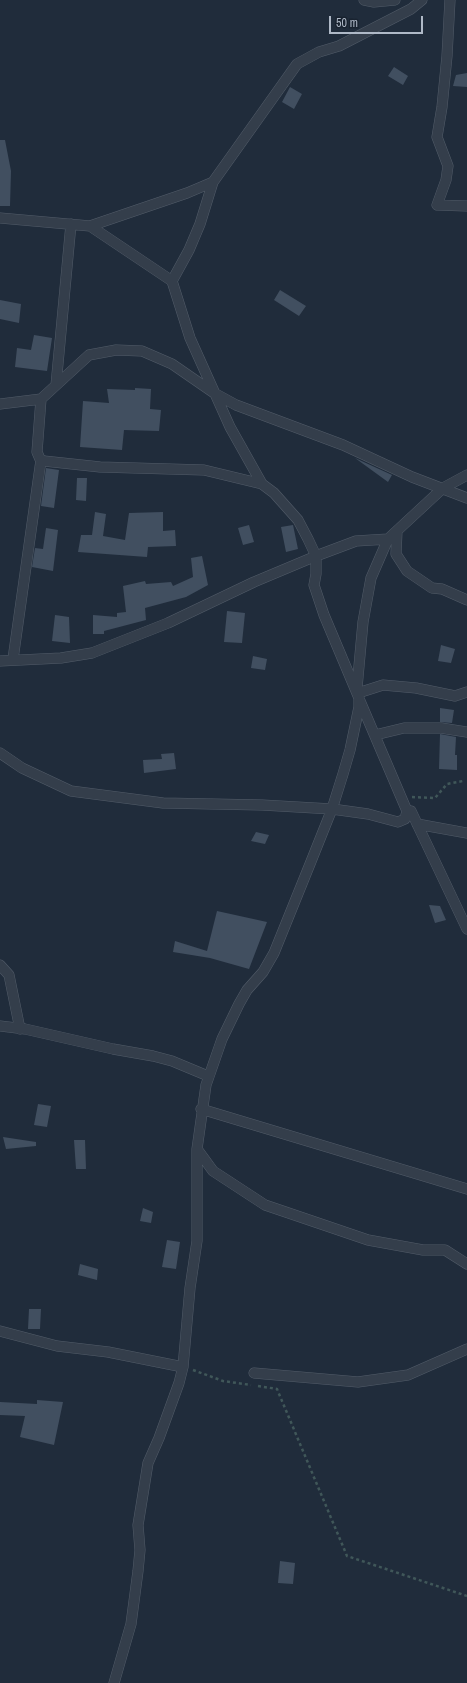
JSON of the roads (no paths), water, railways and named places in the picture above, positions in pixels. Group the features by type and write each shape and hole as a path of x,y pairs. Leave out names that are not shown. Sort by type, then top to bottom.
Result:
{"street":[{"path":"364,0 374,2 395,0"},
{"path":"172,281 189,250 213,182 296,64 319,52 339,46 411,10 422,0"},
{"path":"450,0 447,56 442,107 437,137 448,166 446,180 437,205 467,206"},
{"path":"0,218 90,226 187,193 213,182"},
{"path":"56,384 71,224"},
{"path":"90,226 172,281 190,338 214,393 262,484"},
{"path":"0,752 22,768 71,791 163,802 332,809 368,814 398,822 404,819 407,811 324,615 314,585 316,574 316,556 298,520 274,493 262,484 204,470 100,467 50,463 42,460 37,452 41,400 56,384 89,355 101,352 130,350 142,351 172,364 214,393 236,405 343,445 412,477 467,498"},
{"path":"0,404 41,400"},
{"path":"13,659 42,460"},
{"path":"114,1683 131,1624 139,1557 138,1525 148,1463 159,1438 179,1383 183,1367 196,1241 197,1149 201,1109 208,1076 238,1004 247,990 263,972 274,953 332,809 350,750 359,707 358,694 363,622 371,578 388,539 442,488 467,475"},
{"path":"397,531 396,554 407,571 432,588 442,589 467,600"},
{"path":"0,661 13,659 61,658 92,653 168,623 254,582 316,556 356,541 388,539"},
{"path":"358,694 383,685 416,688 455,696 467,692"},
{"path":"375,735 404,728 441,728 467,732"},
{"path":"407,811 411,811 467,929"},
{"path":"417,824 467,833"},
{"path":"0,964 9,975 20,1029"},
{"path":"0,1026 172,1061 208,1076"},
{"path":"201,1109 310,1141 395,1169 453,1183 467,1189"},
{"path":"197,1149 213,1171 265,1205 368,1240 424,1250 445,1250 467,1264"},
{"path":"0,1331 57,1346 108,1352 183,1367"},
{"path":"254,1373 358,1382 408,1375 467,1349"}]}
